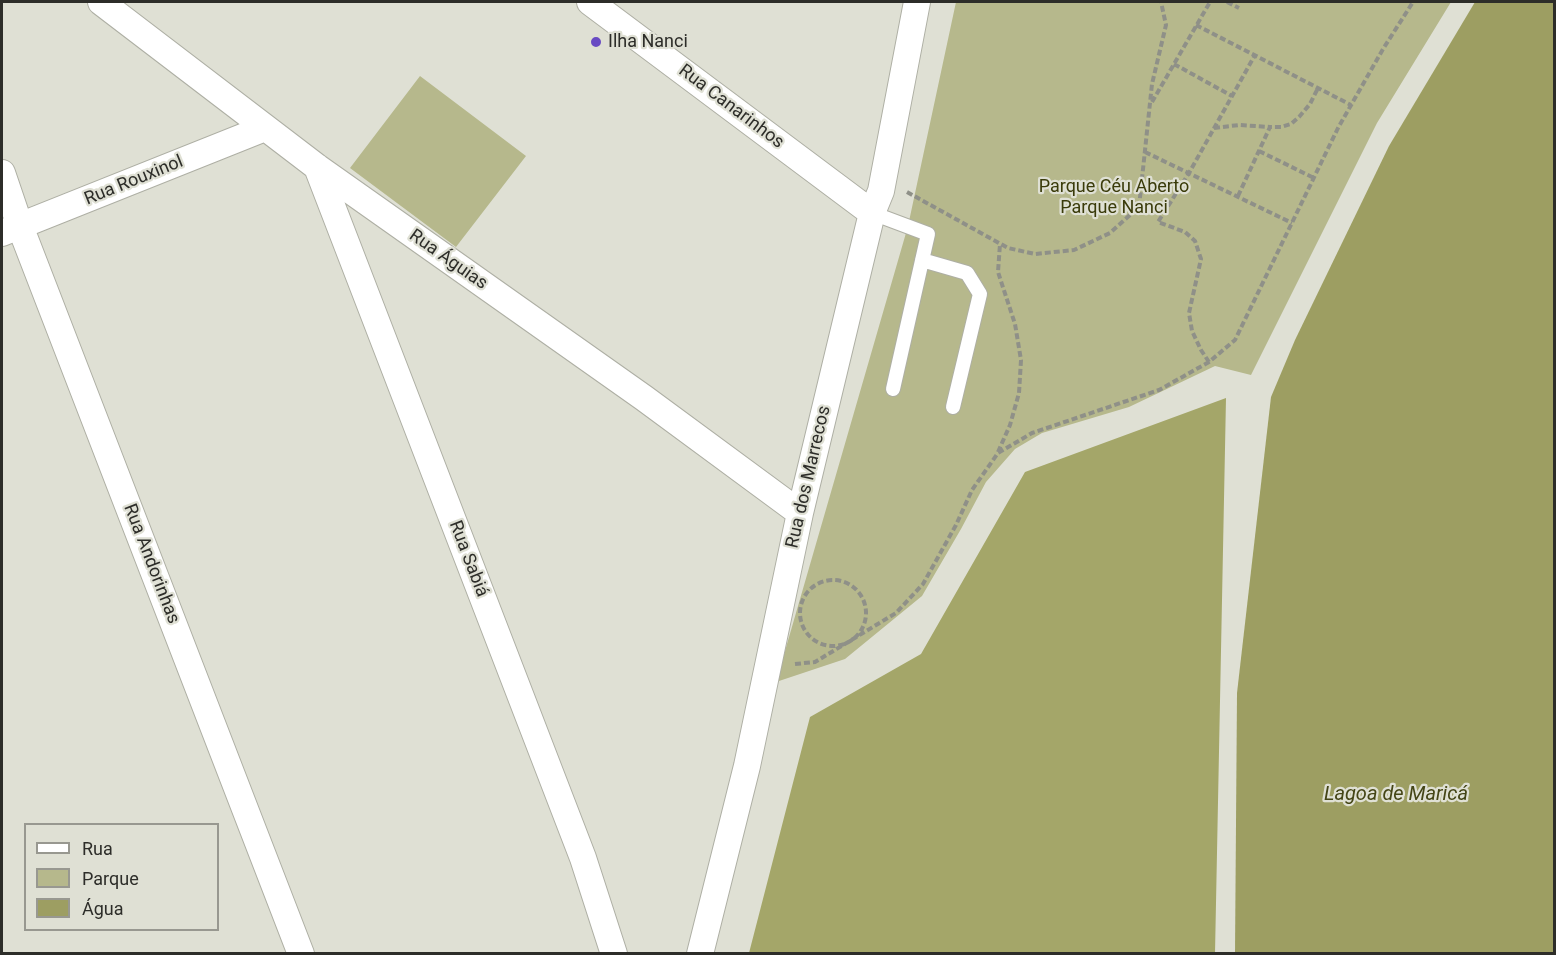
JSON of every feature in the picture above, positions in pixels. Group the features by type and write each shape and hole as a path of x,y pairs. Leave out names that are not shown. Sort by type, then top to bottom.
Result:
{"street":[{"name":"Rua Águias","path":"101,2 317,167 645,398 800,513"},
{"name":"Rua Canarinhos","path":"590,2 872,213"},
{"name":"Rua dos Marrecos","path":"700,954 747,766 800,513 872,213 881,191 917,2"},
{"name":"Rua Rouxinol","path":"11,230 266,128"},
{"name":"Rua Sabiá","path":"317,167 583,858 614,954"},
{"name":"Rua Andorinhas","path":"2,173 11,230 301,954"}],"lane":[{"path":"872,213 927,234 893,389"},
{"path":"922,260 967,273 980,294 953,407"}],"path":[{"path":"883,178 1008,248 1035,254 1074,250 1110,233 1139,207 1152,84 1166,25 1161,2"},
{"path":"1150,104 1210,2"},
{"path":"1227,2 1239,8"},
{"path":"998,453 1032,433 1159,390 1209,362 1235,340 1351,105 1413,2"},
{"path":"1196,25 1351,105"},
{"path":"1209,362 1192,331 1189,313 1201,260 1195,241 1185,231 1158,222 1189,173 1255,55"},
{"path":"1174,64 1232,96"},
{"path":"1214,128 1239,125 1281,127 1291,124 1310,104 1318,88"},
{"path":"1238,196 1270,127"},
{"path":"1259,151 1314,178"},
{"path":"1145,152 1292,223"},
{"path":"768,662 791,664 815,662 896,613 923,584 956,525 972,490 998,453 1010,425 1019,393 1021,360 1015,324 998,272 1000,244"},
{"path":"837,580 857,590 863,599 866,621 861,632 853,640 843,645 831,646 820,644 811,638 801,620 800,610 809,591 827,581 837,580"}],"green space":[{"name":"Parque Céu Aberto Parque Nanci","path":"956,2 1451,2 1377,123 1251,375 1215,366 1129,407 1042,433 1015,449 986,482 922,596 845,659 776,682 908,226"},
{"path":"420,76 526,156 456,247 350,168"}],"shaded area":[{"path":"1226,398 1215,953 749,953 810,717 921,654 1025,472"}],"water":[{"name":"Lagoa de Maricá","path":"1475,2 1554,2 1554,953 1235,953 1237,693 1271,397 1295,340 1389,146"}],"place":[{"name":"Ilha Nanci","path":"596,42"}]}
